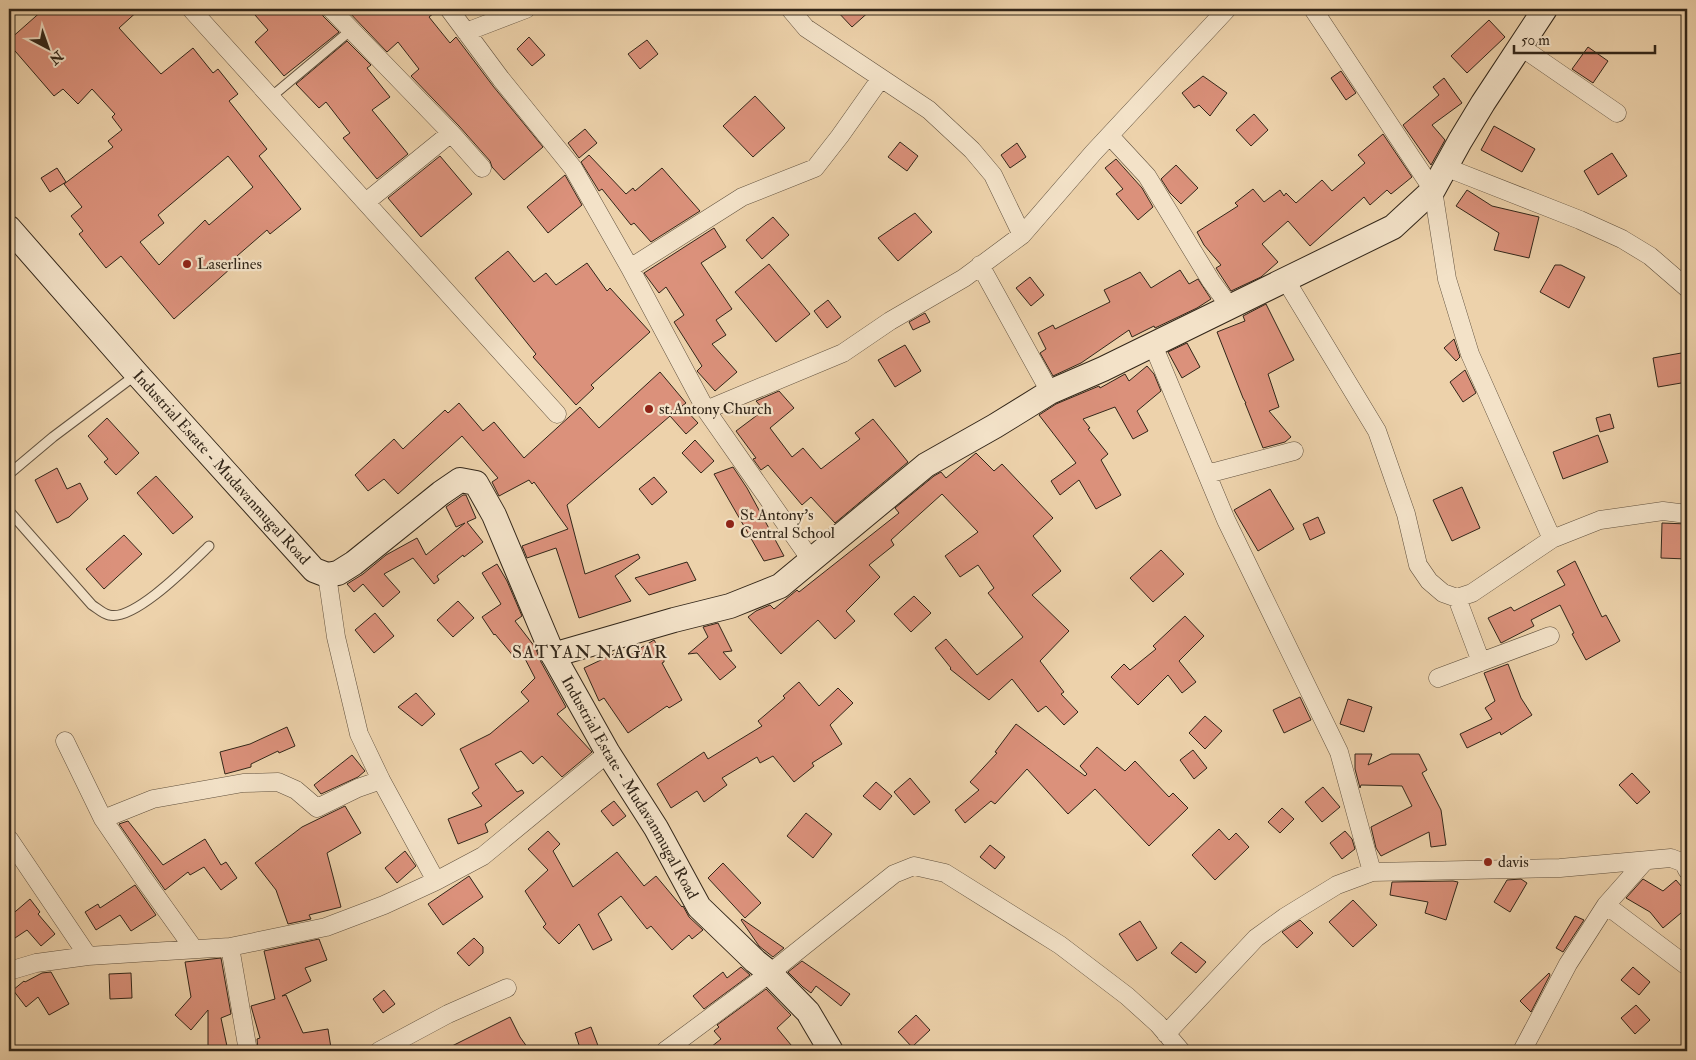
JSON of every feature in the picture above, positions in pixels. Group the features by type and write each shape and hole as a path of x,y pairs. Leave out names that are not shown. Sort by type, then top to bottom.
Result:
{"street":[{"path":"191,9 557,414"},
{"path":"331,9 451,132 482,168"},
{"path":"449,9 501,79 573,168 630,268 706,410 811,560"},
{"path":"466,32 526,9"},
{"path":"790,9 806,28 929,110 972,150 993,175 1022,234"},
{"path":"706,410 843,353 890,320 964,278 1022,234 1227,9"},
{"path":"1313,9 1433,190 1447,279 1470,354 1552,538"},
{"path":"553,655 730,606 780,586 926,465 1050,392 1104,370 1393,227 1433,190 1483,103 1545,9"},
{"path":"1520,46 1617,113"},
{"path":"630,268 742,197 815,168 881,78"},
{"path":"366,202 451,132"},
{"path":"1110,136 1147,176 1211,281 1230,307"},
{"path":"1445,167 1580,220 1622,239 1650,256 1687,288"},
{"name":"Industrial Estate - Mudavanmugal Road","path":"9,228 137,374 314,570 327,575 338,573 460,480 476,483 494,515 553,655 608,753 656,828 699,907 770,973 808,1012 831,1051"},
{"path":"980,265 1050,392"},
{"path":"1285,279 1377,431 1406,514 1418,565 1429,581 1443,594 1457,598 1472,593 1552,538 1600,520 1663,511 1687,514"},
{"path":"1153,345 1226,520 1339,752 1372,872"},
{"path":"1207,474 1294,451"},
{"path":"327,575 336,637 359,734 381,780 436,881"},
{"path":"1457,598 1481,662"},
{"path":"1438,678 1550,636"},
{"path":"65,741 103,819 194,949"},
{"path":"9,971 36,963 88,956 230,947 326,927 384,905 436,881 483,856 608,753"},
{"path":"103,819 153,799 243,783 278,782 296,790 317,808 358,788 381,780"},
{"path":"9,839 88,956"},
{"path":"1166,1034 1256,938 1337,884 1372,872 1560,868 1671,858 1684,863 1687,870"},
{"path":"1522,1051 1568,964 1606,905 1645,861"},
{"path":"665,1051 770,973 894,874 914,866 945,873 1060,945 1127,996 1158,1024 1181,1051"},
{"path":"1606,905 1687,966"},
{"path":"230,947 248,1051"},
{"path":"379,1051 448,1014 507,988"}],"lane":[{"path":"271,97 351,30"},
{"path":"9,474 53,437 137,374"},
{"path":"9,511 92,605 109,615 126,615 141,606 210,546"}],"building":[{"path":"44,9 140,9 119,28 161,74 193,48 213,73 218,69 238,94 229,101 267,149 259,156 301,209 270,234 267,230 237,256 240,260 174,319 121,256 106,268 79,234 83,231 71,216 82,207 64,184 113,147 108,141 122,130 112,117 115,114 92,89 78,104 63,89 54,96 9,44 9,40","holes":["228,156 253,187 209,225 205,220 159,265 140,242 164,223 158,215"]},
{"path":"263,9 321,9 323,16 339,32 284,76 255,42 268,30 255,15"},
{"path":"346,9 439,9 429,17 450,43 456,37 543,147 504,180 459,126 411,76 419,69 398,42 387,52"},
{"path":"835,9 872,9 852,27"},
{"path":"1489,20 1505,37 1467,73 1451,56"},
{"path":"529,37 545,55 532,66 517,49"},
{"path":"647,40 658,54 640,69 628,54"},
{"path":"347,41 371,65 367,68 390,97 372,110 408,154 377,179 343,138 350,133 326,102 319,108 296,84"},
{"path":"1588,47 1608,61 1593,83 1572,69"},
{"path":"1341,71 1356,93 1346,100 1331,78"},
{"path":"1203,76 1227,93 1210,116 1199,105 1194,108 1182,93"},
{"path":"1444,78 1462,103 1432,125 1445,140 1431,165 1403,125 1439,95 1433,87"},
{"path":"755,96 785,128 753,157 723,126"},
{"path":"1254,114 1268,130 1251,146 1236,130"},
{"path":"1494,126 1535,149 1522,172 1481,150"},
{"path":"585,129 597,143 579,158 568,143"},
{"path":"1383,134 1412,177 1391,194 1387,190 1370,205 1364,197 1310,246 1288,221 1262,244 1278,262 1261,277 1231,291 1216,268 1221,265 1204,245 1197,232 1238,206 1235,203 1253,189 1264,202 1280,190 1284,196 1286,193 1296,203 1322,180 1332,191 1365,163 1358,155"},
{"path":"900,142 918,156 907,171 888,157"},
{"path":"1017,143 1026,157 1010,168 1001,155"},
{"path":"1612,153 1627,176 1598,195 1584,171"},
{"path":"589,155 626,194 633,188 635,191 662,168 700,211 651,242 634,223 631,225 602,189 599,191 581,162"},
{"path":"440,156 472,194 421,237 388,198"},
{"path":"1116,159 1142,188 1153,207 1138,220 1116,194 1123,189 1105,168"},
{"path":"1176,165 1198,188 1181,204 1170,193 1161,179"},
{"path":"57,168 66,182 50,192 41,178"},
{"path":"565,175 582,205 548,233 527,207"},
{"path":"1467,190 1492,206 1539,217 1529,258 1494,250 1499,233 1456,206"},
{"path":"915,213 932,232 898,261 878,238"},
{"path":"773,217 789,235 762,259 746,240"},
{"path":"714,228 726,247 701,263 732,309 716,320 726,335 712,344 737,372 715,391 697,371 702,366 674,322 684,315 666,287 659,293 644,273"},
{"path":"508,251 534,282 546,273 556,285 587,263 607,291 610,288 650,332 591,385 594,388 576,405 533,357 536,354 475,278"},
{"path":"769,264 810,314 776,342 735,292"},
{"path":"1555,265 1561,265 1585,277 1569,308 1540,292"},
{"path":"1180,270 1189,284 1198,279 1211,299 1197,308 1132,337 1129,330 1081,363 1053,376 1040,353 1046,349 1038,333 1053,325 1055,329 1110,302 1104,290 1140,272 1151,288"},
{"path":"1030,277 1044,295 1031,306 1016,288"},
{"path":"828,300 841,317 827,328 814,311"},
{"path":"1266,304 1294,360 1268,374 1279,407 1269,411 1291,437 1285,442 1263,448 1217,332 1245,321 1243,316"},
{"path":"925,313 930,322 913,330 909,322"},
{"path":"1454,339 1460,357 1456,361 1444,348"},
{"path":"1187,343 1200,367 1182,378 1168,352"},
{"path":"905,345 921,371 895,387 878,360"},
{"path":"1687,352 1687,382 1658,387 1653,358"},
{"path":"1147,366 1154,374 1161,391 1137,411 1148,431 1133,439 1115,407 1083,419 1090,428 1088,429 1108,454 1101,460 1121,495 1096,509 1079,480 1060,495 1051,481 1076,463 1039,415 1056,404 1099,386 1100,388 1125,374 1129,381"},
{"path":"1465,370 1476,393 1463,402 1450,382"},
{"path":"660,372 686,403 682,406 698,423 686,434 670,416 567,505 585,574 638,554 640,558 615,576 631,601 579,618 556,548 527,558 522,546 568,529 534,482 532,484 529,480 499,496 492,482 498,478 462,436 398,494 384,479 368,491 355,475 394,439 403,449 445,410 448,413 459,403 483,431 494,422 524,458 580,407 599,428"},
{"path":"779,391 794,408 770,428 792,457 803,448 821,469 860,439 855,433 873,419 908,462 835,523 811,497 802,505 768,465 761,470 753,459 756,458 736,431 764,410 756,401"},
{"path":"1610,414 1614,428 1600,432 1596,418"},
{"path":"107,418 139,453 116,475 104,462 108,459 88,436"},
{"path":"1598,435 1608,462 1563,479 1553,452"},
{"path":"695,440 714,461 701,473 682,453"},
{"path":"976,453 994,471 1002,464 1053,518 1033,536 1061,571 1032,595 1069,631 1040,661 1064,692 1061,694 1078,712 1064,725 1046,706 1038,712 1012,679 989,700 950,669 935,648 946,639 977,675 1023,637 988,593 994,588 978,565 960,577 945,556 978,532 942,494 891,540 894,545 869,565 880,577 846,611 855,621 835,639 818,620 781,654 748,617 770,605 774,609 797,590 799,592 899,513 895,508 934,476 941,472 946,478"},
{"path":"733,467 747,488 784,556 764,561 714,474"},
{"path":"57,468 67,489 80,483 88,499 69,517 57,523 35,480"},
{"path":"156,476 193,517 173,534 137,493"},
{"path":"654,477 667,492 652,505 639,489"},
{"path":"1462,487 1480,528 1452,541 1433,500"},
{"path":"1270,489 1294,529 1258,551 1234,510"},
{"path":"463,495 466,495 476,518 467,522 483,542 437,576 439,580 434,584 413,558 384,574 400,592 383,607 363,584 354,592 347,584 363,574 386,555 417,538 426,555 465,523 456,527 446,507"},
{"path":"1318,517 1325,533 1310,540 1303,524"},
{"path":"1662,523 1687,524 1687,559 1661,558"},
{"path":"124,535 142,554 104,589 86,569"},
{"path":"1161,550 1184,574 1153,602 1130,578"},
{"path":"1575,561 1602,617 1606,615 1620,641 1586,660 1572,634 1574,633 1560,605 1531,620 1534,626 1501,643 1488,618 1511,607 1514,611 1565,585 1557,571"},
{"path":"687,562 696,580 649,595 635,578"},
{"path":"497,564 507,581 522,616 515,621 535,647 541,662 566,707 557,714 592,752 562,777 542,756 533,764 521,751 495,764 517,792 522,790 524,793 485,824 488,832 458,844 448,819 482,806 472,793 479,788 460,749 490,734 529,701 521,692 535,678 521,651 514,657 494,635 482,617 501,604 482,573"},
{"path":"914,596 931,613 911,632 894,614"},
{"path":"458,601 474,618 453,637 437,620"},
{"path":"375,613 394,636 374,653 355,630"},
{"path":"1185,616 1204,636 1179,661 1196,682 1182,693 1168,675 1138,705 1111,677 1124,664 1130,670 1156,649 1153,646"},
{"path":"718,623 732,651 723,652 736,667 720,680 697,653 688,654 708,637 703,627"},
{"path":"654,640 664,656 664,662 662,663 682,700 669,708 667,706 628,733 604,698 599,701 584,668 620,651 624,658"},
{"path":"1508,664 1521,698 1532,715 1501,735 1500,732 1467,748 1460,734 1492,719 1485,708 1495,701 1484,673"},
{"path":"799,682 819,706 838,688 853,703 830,725 842,744 812,763 814,766 794,782 773,756 760,763 757,757 722,778 727,785 704,802 697,791 671,808 657,784 704,752 708,759 762,726 758,721 785,698 783,696"},
{"path":"416,693 435,714 422,726 398,707"},
{"path":"1300,697 1311,720 1284,733 1273,710"},
{"path":"1348,699 1372,707 1364,732 1340,724"},
{"path":"1205,716 1222,731 1205,749 1189,733"},
{"path":"1016,724 1085,776 1087,774 1080,766 1097,747 1125,771 1135,761 1169,797 1173,793 1188,808 1149,846 1095,789 1068,814 1027,769 995,804 991,801 965,823 955,810 979,790 970,782 997,753 995,752"},
{"path":"287,727 295,746 279,753 278,751 251,764 251,767 225,774 220,752 250,744"},
{"path":"1193,750 1207,768 1194,779 1180,760"},
{"path":"1355,754 1372,754 1368,765 1391,754 1419,754 1427,770 1422,773 1441,810 1446,845 1431,847 1429,832 1381,856 1376,848 1371,827 1412,806 1402,786 1361,785 1360,788 1355,769"},
{"path":"352,755 365,771 358,777 321,794 314,785"},
{"path":"1632,773 1650,792 1637,804 1619,785"},
{"path":"910,778 930,802 914,815 894,792"},
{"path":"876,782 892,796 880,810 863,796"},
{"path":"1323,787 1340,807 1322,822 1305,802"},
{"path":"614,801 626,816 613,826 601,811"},
{"path":"345,806 361,833 327,853 341,907 309,915 311,919 288,924 276,890 255,863 302,827"},
{"path":"1282,808 1294,819 1280,833 1268,822"},
{"path":"806,813 832,834 813,858 787,836"},
{"path":"128,821 163,865 205,839 221,865 226,862 237,878 221,890 204,867 190,875 188,872 165,890 119,824"},
{"path":"1219,829 1229,840 1236,833 1249,847 1215,880 1192,855"},
{"path":"548,831 560,844 553,851 573,887 617,852 644,886 656,876 683,906 689,917 703,930 692,939 689,935 672,950 651,926 647,929 621,896 598,914 612,940 593,950 579,924 559,944 543,927 546,924 525,891 548,870 528,849"},
{"path":"1345,831 1352,839 1355,849 1342,859 1330,843"},
{"path":"990,845 1005,857 995,869 980,857"},
{"path":"405,851 416,866 397,883 385,868"},
{"path":"723,863 761,903 745,918 708,878"},
{"path":"469,876 483,897 443,925 428,904"},
{"path":"1521,879 1527,883 1510,912 1494,902 1507,880"},
{"path":"1643,879 1663,891 1676,880 1687,893 1687,908 1663,928 1650,912 1626,898"},
{"path":"1392,882 1458,882 1446,920 1425,913 1428,902 1390,895"},
{"path":"135,885 156,915 131,931 120,915 96,930 85,912 98,904 100,908"},
{"path":"30,899 40,912 38,914 55,934 41,946 27,930 9,942 9,917"},
{"path":"1353,900 1377,925 1353,947 1329,922"},
{"path":"1575,916 1584,920 1563,952 1556,948"},
{"path":"742,919 784,948 773,957 759,946"},
{"path":"1300,920 1313,933 1297,948 1282,932"},
{"path":"1140,921 1157,948 1137,961 1119,934"},
{"path":"474,938 483,947 483,953 469,966 457,953"},
{"path":"319,939 327,960 305,968 311,981 282,996 286,995 303,1033 328,1029 331,1048 313,1051 258,1051 257,1039 260,1038 251,1006 275,999 264,951"},
{"path":"1181,942 1206,962 1196,973 1171,953"},
{"path":"221,958 231,1014 221,1018 228,1051 208,1051 208,1010 191,1030 175,1015 191,997 185,962"},
{"path":"802,961 850,994 841,1006 816,986 811,993 788,972"},
{"path":"741,967 750,975 704,1009 693,996 723,972 727,978"},
{"path":"1633,967 1650,982 1639,995 1621,980"},
{"path":"51,972 69,1004 49,1015 38,997 26,1007 13,990 24,981 42,973"},
{"path":"131,973 132,998 110,999 109,974"},
{"path":"1549,973 1550,975 1531,1012 1520,1001"},
{"path":"766,989 791,1015 777,1028 796,1051 706,1051 721,1039 714,1031 719,1027 717,1025"},
{"path":"384,990 395,1004 383,1013 373,999"},
{"path":"1636,1005 1650,1020 1635,1034 1621,1018"},
{"path":"916,1015 930,1030 912,1047 898,1032"},
{"path":"510,1017 520,1037 530,1051 442,1051"},
{"path":"591,1027 600,1051 581,1051 575,1033"}],"place":[{"name":"Laserlines","path":"187,264"},
{"name":"st.Antony Church","path":"649,409"},
{"name":"St Antony's Central School","path":"730,524"},
{"name":"davis","path":"1488,862"}],"district":[{"name":"SATYAN NAGAR","path":"590,652"}]}
